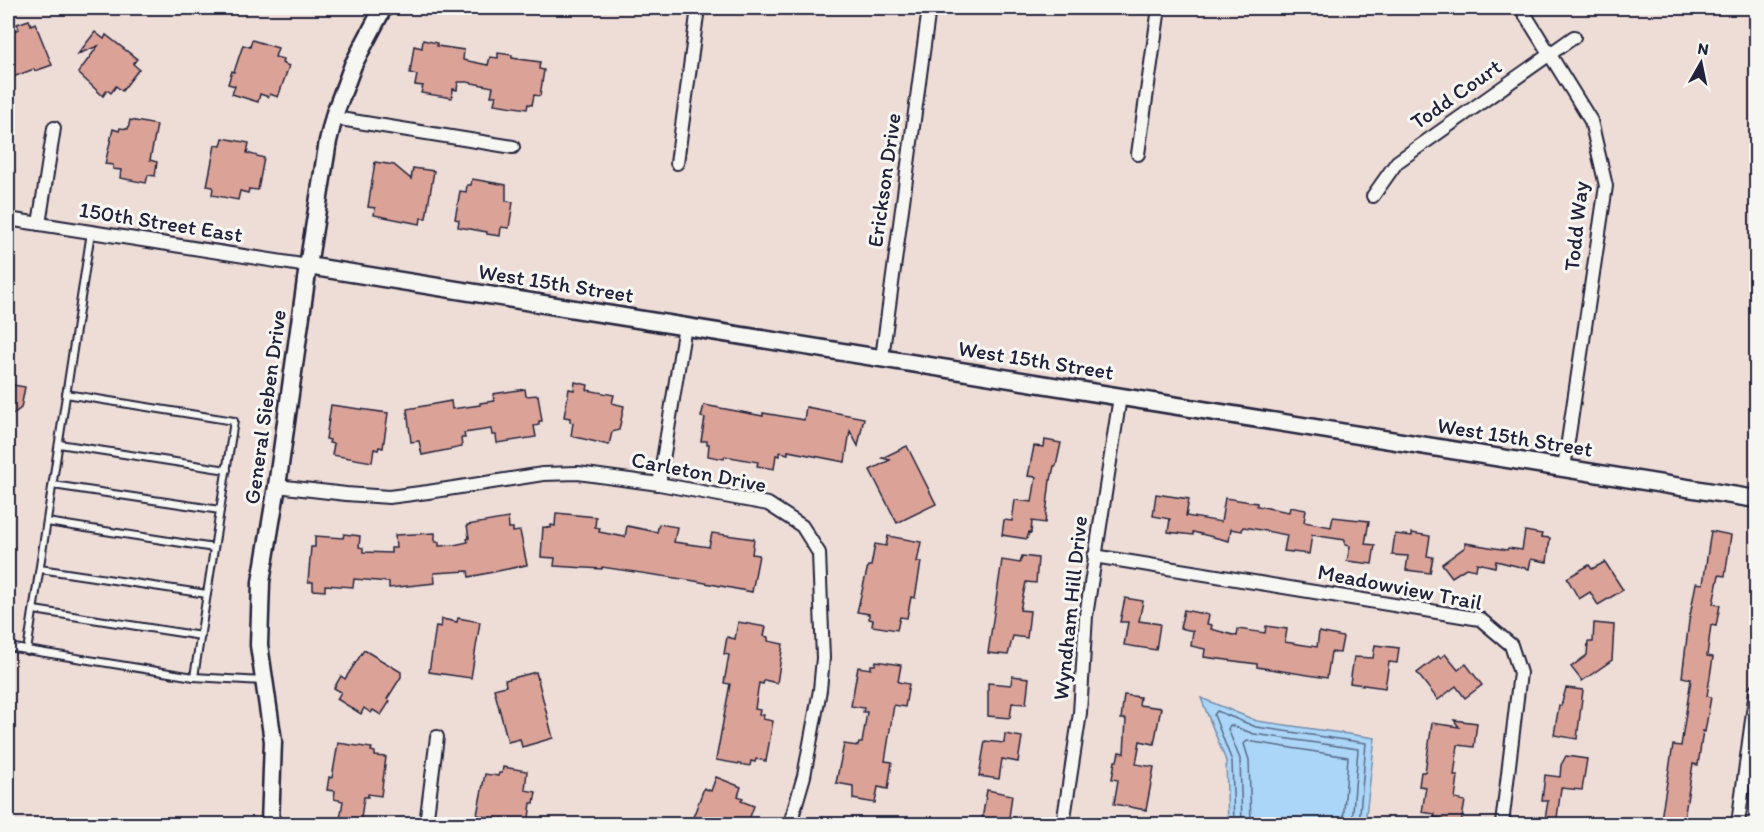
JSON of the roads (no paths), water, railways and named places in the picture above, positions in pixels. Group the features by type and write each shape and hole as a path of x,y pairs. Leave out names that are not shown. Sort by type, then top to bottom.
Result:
{"street":[{"name":"General Sieben Drive","path":"270,825 273,741 259,645 261,582 322,170 334,118 353,65 383,8"},
{"path":"677,163 698,8"},
{"name":"Erickson Drive","path":"882,358 929,8"},
{"path":"1137,154 1160,8"},
{"name":"Todd Way","path":"1521,8 1591,121 1606,186 1564,468"},
{"name":"Todd Court","path":"1372,196 1397,162 1574,37"},
{"path":"334,118 513,147"},
{"path":"39,224 54,128"},
{"name":"150th Street East","path":"8,219 308,266"},
{"name":"West 15th Street","path":"308,266 1756,499"},
{"path":"659,484 685,326"},
{"name":"Wyndham Hill Drive","path":"1063,825 1080,713 1086,616 1119,397"},
{"name":"Carleton Drive","path":"277,486 389,497 543,474 578,473 659,484 768,504 802,526 819,552 824,638 822,674 804,776 790,825"},
{"name":"Meadowview Trail","path":"1094,556 1480,619 1511,645 1520,673 1502,825"},
{"path":"1738,825 1756,690"},
{"path":"426,825 437,736"}],"lane":[{"path":"27,651 91,232"},
{"path":"66,394 234,421 194,677"},
{"path":"59,444 226,470"},
{"path":"52,485 220,510"},
{"path":"47,522 214,548"},
{"path":"40,569 207,594"},
{"path":"34,610 201,636"},
{"path":"8,647 194,677 264,681"}],"water":[{"path":"1201,698 1257,721 1375,738 1365,824 1228,824 1226,761"}]}
